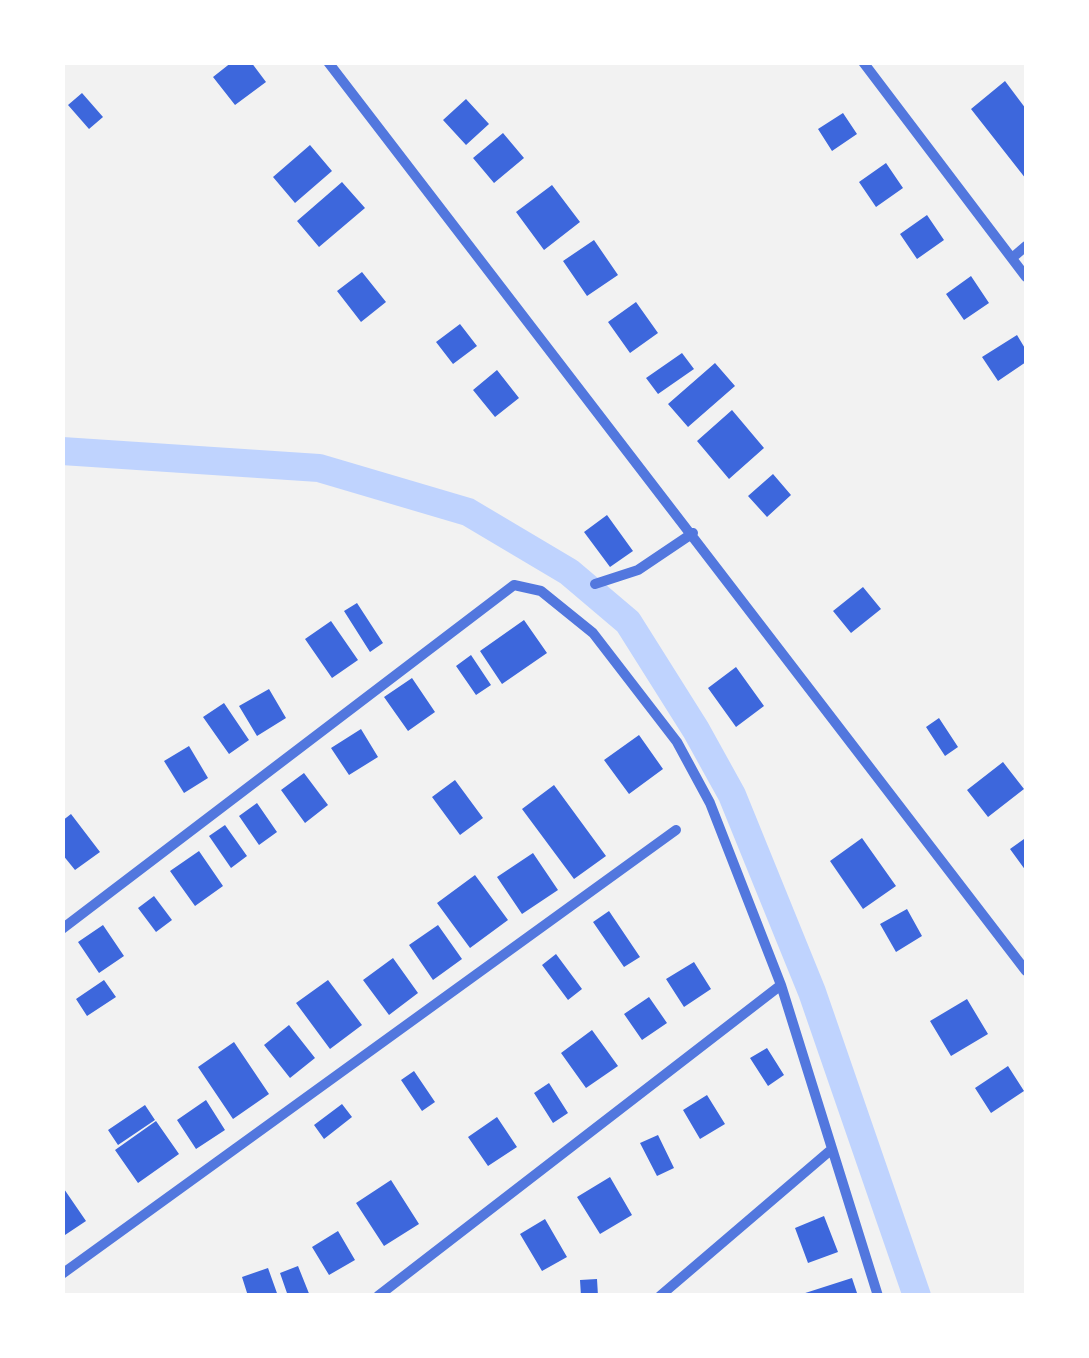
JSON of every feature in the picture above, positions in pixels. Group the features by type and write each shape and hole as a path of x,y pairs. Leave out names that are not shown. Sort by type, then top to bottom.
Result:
{"street":[{"path":"328,62 1026,971"},
{"path":"863,62 1026,276"},
{"path":"1012,258 1026,246"},
{"path":"595,584 638,570 693,533"},
{"path":"62,928 514,585 541,591 593,633 677,742 710,803 781,985 878,1296"},
{"path":"62,1274 676,830"},
{"path":"378,1296 781,985"},
{"path":"660,1296 832,1148"}],"building":[{"path":"232,62 251,62 266,82 235,105 213,77"},
{"path":"1005,81 1026,109 1026,179 971,109"},
{"path":"82,93 103,117 89,129 68,105"},
{"path":"466,99 489,124 466,145 443,120"},
{"path":"843,113 857,134 832,151 818,129"},
{"path":"503,133 524,158 494,183 473,158"},
{"path":"310,145 332,171 295,203 273,177"},
{"path":"886,163 903,188 876,207 859,182"},
{"path":"342,182 365,208 319,247 297,221"},
{"path":"552,185 580,222 544,250 516,212"},
{"path":"927,215 944,240 917,259 900,234"},
{"path":"594,240 618,275 587,296 563,261"},
{"path":"362,272 386,302 361,322 337,291"},
{"path":"971,276 989,303 964,320 946,294"},
{"path":"636,302 658,333 630,353 608,322"},
{"path":"460,324 477,346 453,364 436,342"},
{"path":"1017,335 1026,350 1026,362 998,381 982,357"},
{"path":"682,353 694,369 658,394 646,378"},
{"path":"715,363 735,386 688,427 668,404"},
{"path":"497,370 519,398 495,417 473,390"},
{"path":"732,410 764,448 729,479 697,441"},
{"path":"773,474 791,495 767,517 748,496"},
{"path":"607,515 633,551 610,567 584,532"},
{"path":"863,587 881,609 851,633 833,611"},
{"path":"357,603 383,643 370,652 344,611"},
{"path":"524,620 547,653 502,684 480,651"},
{"path":"331,621 358,660 332,678 305,639"},
{"path":"471,655 491,685 476,695 456,666"},
{"path":"736,667 764,706 736,727 708,688"},
{"path":"412,678 435,712 408,731 384,697"},
{"path":"269,689 286,718 257,736 239,706"},
{"path":"224,703 249,740 229,754 203,717"},
{"path":"939,718 958,747 945,756 926,727"},
{"path":"361,729 378,757 349,775 331,748"},
{"path":"639,735 663,769 629,794 604,760"},
{"path":"189,746 208,778 184,793 164,761"},
{"path":"1003,762 1024,789 988,817 967,790"},
{"path":"304,773 328,805 305,823 281,790"},
{"path":"455,780 483,818 460,835 432,797"},
{"path":"554,785 606,856 574,879 522,809"},
{"path":"257,803 277,832 259,845 239,816"},
{"path":"71,814 100,852 75,870 62,854 62,821"},
{"path":"225,825 247,856 231,868 209,836"},
{"path":"862,838 896,886 863,909 830,861"},
{"path":"1024,839 1026,843 1026,871 1010,849"},
{"path":"199,851 223,886 195,906 170,871"},
{"path":"533,853 558,890 522,914 497,877"},
{"path":"475,875 508,920 470,948 437,903"},
{"path":"154,896 172,920 156,932 138,908"},
{"path":"907,909 922,936 896,952 880,924"},
{"path":"609,911 640,957 624,967 593,922"},
{"path":"103,925 124,956 99,973 78,942"},
{"path":"438,925 462,959 433,980 409,945"},
{"path":"556,954 582,989 568,1000 542,965"},
{"path":"393,958 418,993 389,1015 363,980"},
{"path":"694,962 711,989 684,1007 666,979"},
{"path":"104,980 116,997 87,1016 76,999"},
{"path":"328,980 362,1025 330,1049 296,1003"},
{"path":"649,997 667,1023 642,1040 624,1014"},
{"path":"967,999 988,1034 951,1056 930,1021"},
{"path":"289,1025 315,1058 290,1078 264,1045"},
{"path":"592,1030 618,1066 586,1088 561,1053"},
{"path":"234,1042 269,1094 233,1119 198,1067"},
{"path":"767,1048 784,1075 768,1086 750,1058"},
{"path":"1008,1066 1024,1091 991,1113 975,1088"},
{"path":"414,1071 435,1102 422,1111 401,1080"},
{"path":"549,1083 568,1113 553,1123 534,1093"},
{"path":"707,1095 725,1124 700,1139 683,1110"},
{"path":"206,1100 225,1130 196,1149 177,1120"},
{"path":"342,1104 352,1117 324,1139 314,1125"},
{"path":"145,1105 155,1120 118,1145 108,1130"},
{"path":"497,1117 517,1147 488,1166 468,1137"},
{"path":"156,1121 179,1154 138,1183 115,1150"},
{"path":"658,1135 674,1168 657,1176 640,1143"},
{"path":"610,1177 632,1215 600,1234 577,1197"},
{"path":"391,1180 419,1224 384,1246 356,1203"},
{"path":"62,1186 86,1221 62,1237"},
{"path":"824,1216 838,1252 808,1263 795,1228"},
{"path":"545,1219 567,1257 542,1271 520,1234"},
{"path":"338,1231 355,1260 329,1275 312,1247"},
{"path":"298,1266 310,1296 288,1296 280,1273"},
{"path":"268,1268 278,1296 248,1296 242,1277"},
{"path":"852,1278 858,1296 799,1296 799,1295"},
{"path":"597,1279 598,1296 581,1296 580,1280"}],"waterway":[{"path":"62,451 319,468 468,512 569,572 628,622 732,795 812,992 917,1296"}]}
